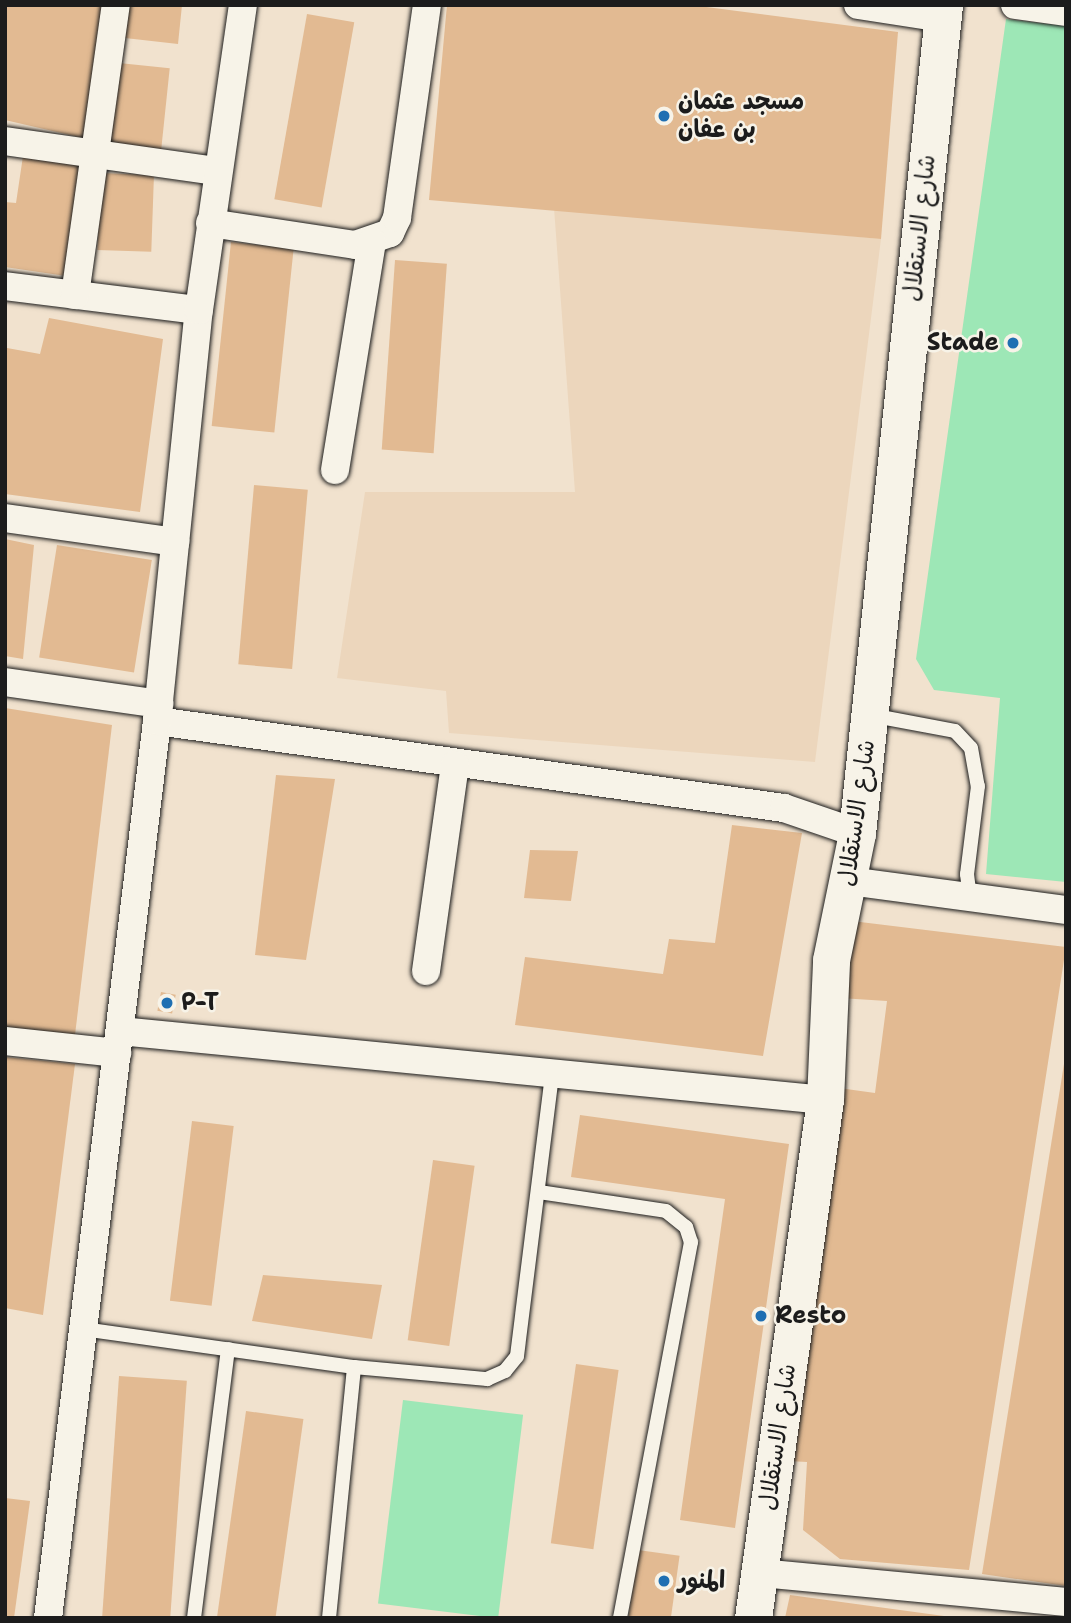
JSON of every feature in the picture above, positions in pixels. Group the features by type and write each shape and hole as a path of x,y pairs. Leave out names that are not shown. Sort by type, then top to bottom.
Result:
{"street":[{"path":"75,295 116,5"},
{"path":"48,1618 158,713 199,310 243,5"},
{"path":"210,223 355,244 372,242 390,233 397,218 427,5"},
{"path":"858,5 943,11"},
{"path":"1015,5 1066,12"},
{"name":"شارع الاستقلال","path":"753,1618 825,1100 831,960 857,833 943,11"},
{"path":"5,141 217,171"},
{"path":"335,470 372,242"},
{"path":"5,286 199,310"},
{"path":"5,518 175,542"},
{"path":"5,682 158,713 455,765 784,808 857,833"},
{"path":"426,971 455,765"},
{"path":"849,881 970,901 1066,910"},
{"path":"5,1041 119,1042 552,1074 825,1100"},
{"path":"760,1573 1066,1602"}],"lane":[{"path":"870,715 955,731 971,748 978,786 967,874 970,901"},
{"path":"83,1329 354,1367 488,1379 505,1371 517,1356 552,1074"},
{"path":"539,1192 666,1211 686,1227 691,1242 620,1618"},
{"path":"194,1618 228,1349"},
{"path":"328,1618 354,1367"}],"shaded area":[{"path":"554,208 881,239 815,762 449,733 446,691 337,678 365,492 575,492"}],"green space":[{"name":"Stade","path":"1006,19 1066,26 1066,882 986,874 1000,698 934,690 916,659"},
{"path":"403,1400 523,1415 498,1618 378,1603"}],"building":[{"path":"5,5 103,5 87,139 5,120"},
{"path":"128,5 182,5 178,44 125,38"},
{"name":"مسجد عثمان بن عفان","path":"447,5 691,5 898,32 881,239 429,200"},
{"path":"307,14 354,22 322,207 274,199"},
{"path":"119,63 170,68 161,149 111,144"},
{"path":"23,156 80,164 66,276 5,267 5,202 16,203"},
{"path":"100,173 154,175 151,252 97,250"},
{"path":"231,242 294,249 274,433 212,426"},
{"path":"395,260 447,264 434,453 382,450"},
{"path":"49,318 163,339 140,512 5,494 7,348 40,354"},
{"path":"254,485 308,490 292,669 238,664"},
{"path":"5,539 34,545 23,659 5,656"},
{"path":"57,545 152,560 134,673 39,658"},
{"path":"5,708 112,725 75,1035 5,1027"},
{"path":"276,775 335,779 306,960 255,955"},
{"path":"732,825 802,833 763,1056 515,1025 525,957 663,974 669,939 715,943"},
{"path":"530,850 578,851 571,901 524,898"},
{"path":"852,921 1066,947 969,1570 840,1559 803,1530 807,1462 788,1461 839,1088 875,1093 887,1001 840,998"},
{"name":"P-T","path":"161,992 176,995 172,1014 157,1011"},
{"path":"5,1057 75,1064 43,1315 5,1308"},
{"path":"1066,1064 1066,1586 982,1574"},
{"path":"580,1115 789,1144 735,1528 680,1520 725,1199 571,1177"},
{"path":"192,1121 234,1126 212,1306 170,1301"},
{"path":"433,1160 475,1166 449,1346 408,1340"},
{"path":"263,1275 382,1285 372,1339 252,1321"},
{"path":"576,1364 619,1370 593,1549 551,1543"},
{"path":"119,1376 187,1381 170,1618 102,1618"},
{"path":"246,1411 303,1419 275,1618 217,1618"},
{"path":"5,1498 30,1501 14,1618 5,1618"},
{"path":"638,1550 680,1556 671,1618 628,1618"},
{"path":"790,1595 944,1616 785,1618"}],"place":[{"name":"مسجد عثمان بن عفان","path":"664,116"},
{"name":"Stade","path":"1013,343"},
{"name":"P-T","path":"167,1003"},
{"name":"Resto","path":"761,1316"},
{"name":"المنور","path":"664,1581"}]}
